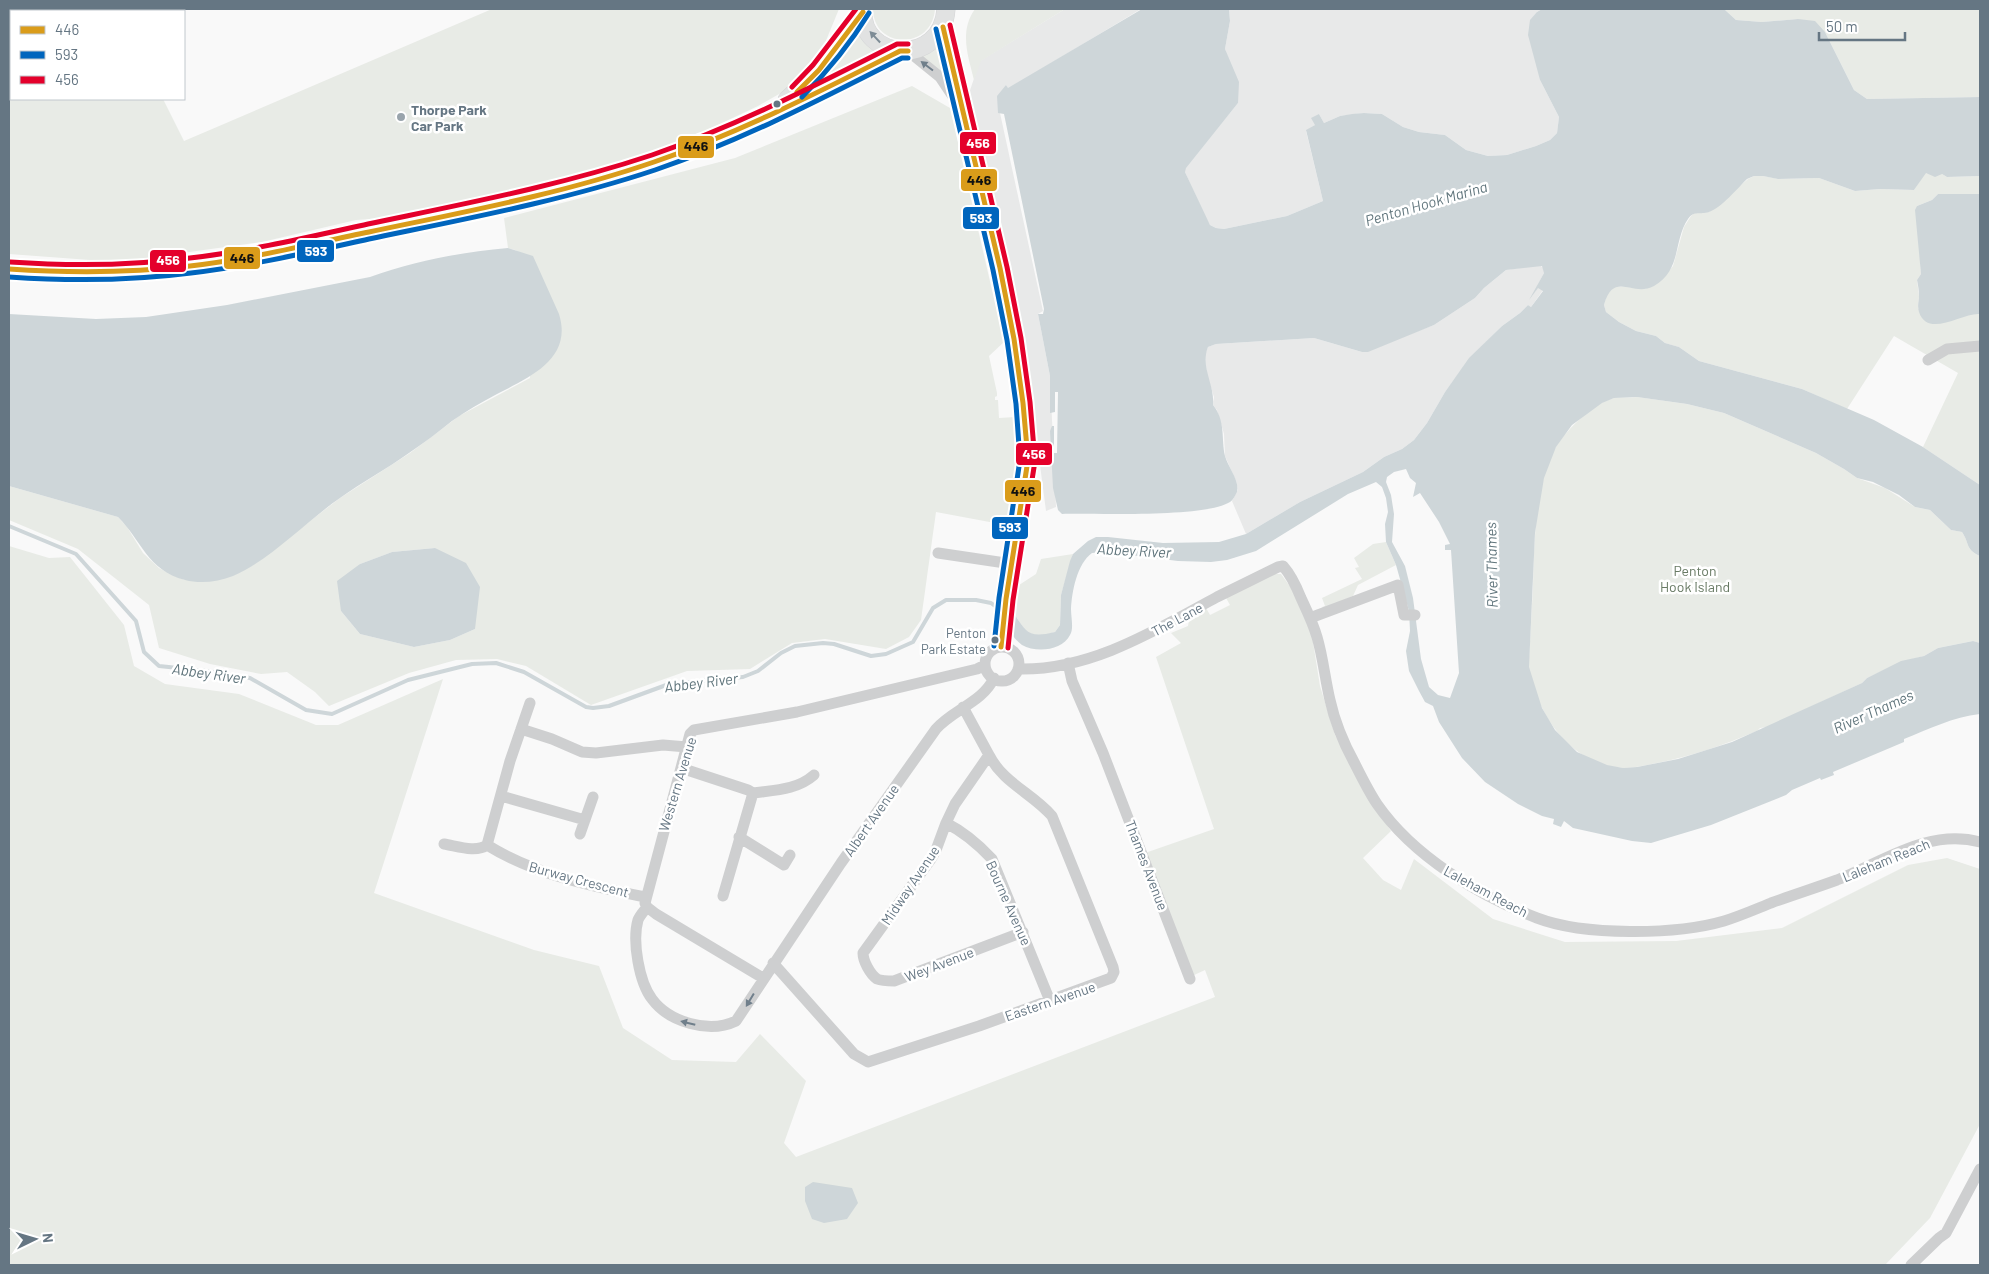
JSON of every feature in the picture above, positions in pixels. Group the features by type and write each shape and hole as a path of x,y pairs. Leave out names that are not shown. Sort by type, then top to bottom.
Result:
{"main road":[{"path":"9,269 46,272 132,271 190,266 257,256 568,187 692,149 765,117 904,51 918,49 928,44 937,36 943,27 946,9"},
{"path":"863,10 865,23 874,38 888,48 904,51"},
{"path":"765,117 790,98 819,70 863,10"}],"street":[{"path":"943,27 1000,268 1014,339 1028,460 1006,599 1001,647"},
{"path":"904,51 940,77 963,112"},
{"path":"1928,360 1948,350 1980,346"},
{"path":"938,553 1012,564"},
{"name":"The Lane","path":"1018,669 1068,663 1106,652 1134,641 1278,566 1283,566"},
{"name":"Laleham Reach","path":"1283,566 1298,591 1318,638 1325,681 1336,723 1368,789 1386,816 1414,846 1440,867 1519,911 1542,920 1567,926 1608,931 1694,927 1722,921 1837,880 1887,856 1935,840 1962,838 1980,842"},
{"path":"1310,618 1398,585 1402,612 1404,615 1412,615"},
{"path":"1001,647 1013,651 1017,656 1018,669 1009,679 1003,681 994,678 987,671 985,665 989,653 1001,647"},
{"name":"Thames Avenue","path":"1068,663 1072,681 1103,752 1190,979"},
{"name":"Western Avenue","path":"763,978 736,1021 722,1026 697,1025 679,1020 667,1014 650,998 640,971 636,933 638,919 646,902 690,734 694,730 797,712 856,699 985,665"},
{"name":"Albert Avenue","path":"763,978 841,863 936,729 944,719 986,690 994,678"},
{"path":"444,844 475,849 482,849 486,845 520,729 530,703"},
{"path":"963,707 988,755"},
{"path":"520,729 552,739 582,752 596,753 663,745 687,747"},
{"name":"Midway Avenue","path":"864,958 863,953 936,850 955,804 988,755"},
{"name":"Eastern Avenue","path":"774,963 854,1054 868,1062 1050,1001 1111,978 1114,972 1113,967 1052,816 1039,802 1013,785 1001,774 988,755"},
{"path":"680,768 753,793 793,787 805,783 814,775"},
{"path":"723,896 753,793"},
{"path":"501,796 585,820"},
{"path":"580,834 593,797"},
{"name":"Bourne Avenue","path":"946,823 960,830 980,846 992,859 1050,1001"},
{"path":"739,837 784,865 790,855"},
{"name":"Burway Crescent","path":"486,845 525,865 646,902"},
{"path":"646,902 763,978"},
{"name":"Wey Avenue","path":"864,958 871,972 878,979 894,981 1023,932"},
{"path":"1911,1265 1946,1233 1980,1170"}],"shaded area":[{"path":"1065,9 1141,9 1008,89 1006,85 998,113 1000,113 1043,311 1038,314 1050,376 1056,507 1046,511 1028,373 1009,274 967,99 980,61"},
{"path":"1229,9 1542,9 1537,12 1540,80 1559,117 1557,133 1550,140 1536,146 1507,155 1488,156 1466,150 1445,135 1419,132 1403,127 1382,114 1364,113 1340,116 1324,123 1319,114 1315,125 1306,131 1323,201 1287,216 1224,229 1216,228 1210,225 1205,216 1185,172 1185,168 1238,103 1225,49 1230,21"},
{"path":"1539,265 1544,268 1544,273 1537,286 1543,290 1531,307 1528,305 1502,326 1470,358 1414,440 1402,449 1384,457 1363,472 1300,502 1246,534 1232,501 1238,490 1225,456 1224,434 1217,410 1213,405 1214,397 1207,375 1205,355 1208,347 1216,344 1314,338 1362,352 1434,325 1475,298 1506,270"}],"green space":[{"name":"Thorpe Park Car Park","path":"9,9 124,10 10,10 10,100 164,100 184,141 492,9 839,9 825,43 795,85 758,106 688,139 594,170 388,218 356,220 262,242 117,262 9,254"},
{"path":"873,9 935,9 931,23 924,32 914,38 903,40 892,38 882,32 876,22"},
{"path":"975,9 1065,9 981,61 974,80 967,53 966,35 970,17"},
{"path":"1724,9 1980,9 1980,97 1867,99 1854,90 1825,32 1798,19 1762,22 1736,20"},
{"path":"860,25 886,52 805,93"},
{"path":"940,42 945,75 918,54"},
{"path":"912,86 950,108 1004,342 989,356 997,393 995,400 998,400 999,418 1015,417 1019,460 1018,485 1011,526 936,512 921,620 909,637 886,649 825,639 792,643 750,669 687,671 591,705 526,666 497,659 456,660 409,673 329,706 315,692 287,672 261,674 210,664 159,648 149,605 78,549 9,520 9,486 118,517 127,527 143,553 159,568 172,575 185,580 232,576 253,565 340,498 410,453 459,416 530,378 522,254 508,248 504,218 735,158","holes":["435,548 475,629 450,640 414,647 360,634 341,611 360,564 392,552"]},
{"path":"1925,173 1942,174 1947,177 1980,176 1980,194 1938,194 1932,200 1917,206 1921,274 1917,280 1918,309 1980,314 1980,485 1923,447 1958,373 1894,336 1847,409 1802,389 1699,361 1679,347 1665,343 1656,336 1636,331 1606,312 1604,305 1606,297 1610,290 1616,286 1645,289 1660,281 1673,266 1684,227 1691,216 1694,213 1709,212 1754,176 1779,179 1819,178 1855,191 1880,189 1914,190"},
{"name":"Penton Hook Island","path":"1637,397 1687,404 1724,413 1816,453 1857,478 1885,488 1915,507 1930,510 1951,530 1962,532 1972,551 1980,556 1980,643 1973,641 1938,648 1924,656 1901,662 1867,678 1862,683 1767,727 1683,757 1623,768 1604,765 1588,758 1573,748 1560,735 1540,704 1533,687 1529,669 1535,532 1540,494 1544,476 1557,445 1575,424 1598,405 1606,401 1614,398"},
{"path":"1386,542 1396,565 1358,585 1353,596 1323,609 1322,607 1325,606 1322,598 1362,579 1355,568 1359,567 1354,558 1373,544"},
{"path":"9,546 49,558 70,557 124,625 134,666 165,684 239,694 316,725 338,725 443,679 374,893 534,950 599,966 623,1028 672,1060 736,1062 760,1034 806,1081 784,1143 796,1157 1215,997 1205,970 1192,976 1145,853 1214,829 1156,657 1181,643 1171,633 1188,626 1189,620 1206,608 1210,615 1230,605 1225,596 1270,574 1281,574 1294,592 1312,636 1320,686 1335,735 1367,797 1391,831 1363,858 1383,880 1401,890 1414,859 1493,919 1565,942 1676,941 1782,928 1908,865 1947,858 1980,869 1980,1124 1930,1218 1885,1265 9,1265"},
{"path":"1073,554 1061,595 1060,625 1055,632 1041,636 1033,635 1024,629 1015,615 1016,587 1036,574 1041,559"}],"water":[{"path":"1142,9 1229,9 1230,21 1225,49 1239,82 1238,103 1186,168 1185,172 1210,225 1224,229 1287,216 1323,201 1306,130 1315,125 1311,118 1319,114 1324,123 1340,116 1352,114 1382,114 1403,127 1419,132 1445,135 1466,150 1488,156 1507,155 1550,140 1557,133 1559,117 1540,80 1528,35 1530,20 1542,9 1724,9 1736,20 1762,22 1798,19 1815,21 1825,32 1854,90 1867,99 1980,97 1980,176 1947,177 1942,174 1935,177 1926,173 1914,190 1880,189 1855,191 1819,178 1778,179 1754,176 1747,179 1714,210 1690,216 1680,236 1673,264 1663,279 1646,289 1618,287 1613,289 1604,305 1606,312 1619,322 1636,331 1656,336 1665,343 1679,347 1699,361 1802,389 1874,420 1923,447 1980,485 1980,556 1972,551 1962,532 1951,530 1930,510 1915,507 1899,495 1873,482 1857,478 1816,453 1724,413 1687,404 1637,397 1614,398 1602,403 1572,425 1556,447 1544,478 1535,533 1529,667 1542,708 1555,730 1577,752 1607,765 1623,768 1678,759 1732,742 1862,683 1867,678 1901,661 1924,656 1938,648 1973,641 1980,643 1980,714 1951,721 1923,731 1904,739 1904,742 1833,772 1834,775 1821,780 1820,778 1792,790 1786,795 1711,825 1651,843 1632,841 1573,828 1564,821 1561,827 1553,824 1554,819 1542,816 1518,804 1485,782 1462,758 1439,722 1433,706 1425,702 1419,691 1409,671 1406,651 1410,631 1409,611 1396,565 1386,542 1385,524 1388,512 1386,498 1382,487 1376,482 1348,494 1256,551 1227,560 1211,562 1178,561 1106,552 1092,553 1083,564 1076,578 1071,609 1072,630 1070,635 1061,644 1048,649 1034,649 1022,645 1007,628 1009,608 1031,633 1045,634 1055,632 1060,625 1061,595 1070,561 1073,554 1088,541 1096,537 1108,537 1163,543 1219,542 1246,534 1300,502 1363,472 1384,457 1402,449 1414,440 1427,423 1445,392 1469,358 1502,326 1528,305 1531,307 1543,291 1538,288 1529,300 1544,273 1542,266 1506,270 1475,298 1434,325 1368,352 1362,352 1314,338 1216,344 1208,347 1206,362 1213,405 1220,417 1226,460 1237,483 1237,492 1232,500 1217,507 1175,513 1062,514 1058,510 1053,488 1050,431 1052,426 1054,426 1054,453 1057,453 1058,392 1055,392 1055,412 1050,413 1050,376 1038,314 1043,314 1044,309 1004,114 998,113 997,96 1006,85 1008,88","holes":["1406,469 1410,478 1416,483 1413,497 1420,493 1439,522 1450,544 1445,545 1445,550 1451,550 1459,673 1450,698 1438,695 1429,687 1421,659 1413,598 1405,566 1392,542 1394,514 1391,495 1386,482 1387,477 1394,472"]},
{"path":"1938,194 1980,194 1980,314 1973,314 1938,324 1924,320 1918,310 1919,294 1917,280 1921,274 1915,210 1917,206 1932,200"},
{"path":"508,248 533,256 559,314 562,330 560,343 554,355 546,364 523,381 457,417 401,459 357,486 248,569 221,580 203,582 185,580 172,575 153,562 118,517 9,486 9,314 96,319 146,317 227,305 370,277 438,258"},
{"path":"435,548 466,563 480,587 475,629 450,640 414,647 360,634 341,611 337,581 360,564 392,552"},
{"path":"813,1182 852,1188 858,1203 847,1219 824,1223 812,1219 805,1201 805,1187"}],"waterway":[{"name":"Abbey River","path":"9,526 76,554 136,621 144,652 159,666 250,678 306,710 332,714 408,680 472,664 496,663 524,672 586,707 609,706 669,684 743,677 758,671 781,653 795,646 823,643 834,644 871,656 886,654 913,642 933,608 946,600 976,600 991,603 1003,612"}],"transit line":[{"name":"456","path":"792,87 813,65 856,9"},
{"name":"446","path":"797,92 819,70 863,12"},
{"name":"593","path":"802,97 838,57 869,13"},
{"name":"456","path":"950,25 1007,267 1021,338 1030,402 1035,461 1013,600 1008,648"},
{"name":"446","path":"943,27 1000,268 1014,339 1023,403 1028,460 1006,599 1001,647"},
{"name":"593","path":"936,29 993,270 1007,340 1016,404 1020,460 999,598 994,646"},
{"name":"456","path":"10,262 78,265 122,264 168,261 212,255 302,239 546,185 617,166 684,144 776,104 897,44 908,44"},
{"name":"446","path":"9,269 77,272 122,271 213,263 280,251 548,193 584,184 686,151 779,111 900,51 908,51"},
{"name":"593","path":"9,277 77,280 122,279 168,276 236,267 477,217 549,200 620,181 687,159 750,133 902,58 908,58"}],"place":[{"name":"Thorpe Park Car Park","path":"401,117"},
{"name":"Penton Park Estate","path":"995,640"}],"water label":[{"name":"Penton Hook Marina","path":"1426,203"},
{"name":"River Thames","path":"1491,565"},
{"name":"River Thames","path":"1873,711"}]}
